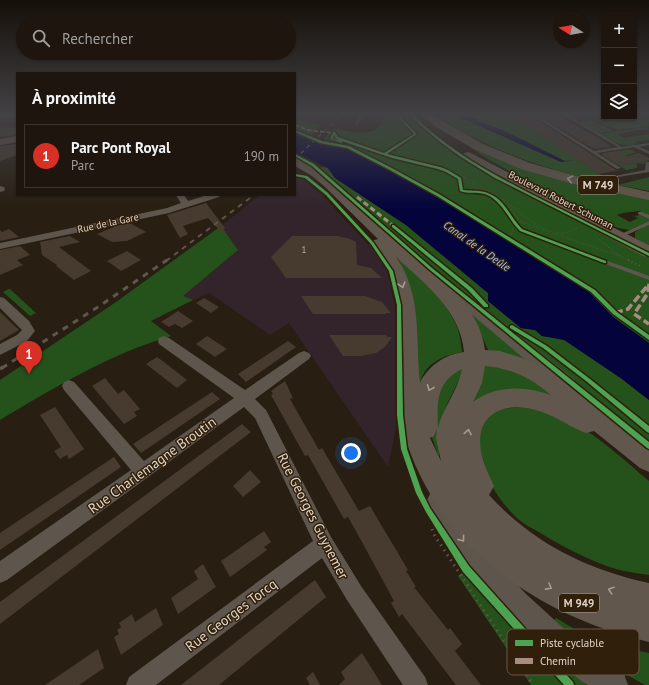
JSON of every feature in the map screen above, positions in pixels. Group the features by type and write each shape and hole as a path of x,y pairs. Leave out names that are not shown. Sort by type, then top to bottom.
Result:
{"highway":[{"name":"Boulevard Robert Schuman","path":"455,146 501,175 558,204"},
{"name":"Boulevard Robert Schuman","path":"477,146 515,163 564,178 649,196"}],"main road":[{"name":"M 949","path":"297,167 318,174 355,208"},
{"name":"M 949","path":"297,167 316,179 365,230 388,257 395,268 405,297 412,414 415,428 420,445 444,492 465,518 516,566 538,582 583,605 618,617 649,625"},
{"path":"558,204 649,248"},
{"path":"558,204 649,252"},
{"path":"355,208 450,300 468,326 475,355 468,389 455,414 450,428 449,437 455,464 462,481 470,494 495,523 522,546 554,565 583,580 649,600"},
{"path":"516,566 474,521 453,494 440,471 428,443 424,415 429,388 442,370 457,361 482,357 509,360 525,366 543,376 649,460"},
{"path":"554,565 520,535 502,516 488,499 473,472 467,450 467,431 470,422 481,408 494,401 518,398 537,401 559,408 582,420 649,471"}],"street":[{"path":"181,196 186,205"},
{"name":"Rue de la Gare","path":"0,246 186,205 213,196"},
{"path":"355,208 434,276 649,451"},
{"path":"0,302 29,329 29,331 22,338 0,350"},
{"name":"Rue Georges Guynemer","path":"164,341 245,398 261,414 324,544 354,593 417,685"},
{"name":"Rue Charlemagne Broutin","path":"0,573 304,356"},
{"path":"408,360 408,428 418,462 445,514 465,543 511,598 542,629"},
{"path":"69,386 143,472"},
{"name":"Rue Georges Torcq","path":"137,685 324,544"},
{"path":"600,675 613,685"}],"lane":[{"path":"584,146 619,168"},
{"path":"619,146 622,148"},
{"path":"594,152 635,146 649,153"},
{"path":"612,177 648,171 647,164 649,163"},
{"path":"640,213 649,218"},
{"path":"622,235 649,223"},
{"path":"605,262 649,278"}],"path":[{"path":"371,158 385,154 387,151 385,146"},
{"path":"396,147 401,156 448,168 496,194 535,224 555,234 569,232 577,226 580,228"},
{"path":"457,176 485,193"},
{"path":"506,202 520,221"},
{"path":"510,217 620,256 644,268"},
{"path":"504,237 511,234 515,224"},
{"path":"594,236 620,256"},
{"path":"432,525 433,533 507,645"},
{"path":"526,675 533,685"}],"shaded area":[{"path":"296,177 302,178 321,194 379,256 388,274 395,307 396,428 388,467 289,323 270,335 209,293 193,300 182,296 237,250 221,226 259,196 296,196"}],"green space":[{"path":"343,146 444,146 495,178 649,257 649,343 613,317 589,292 460,211 391,171"},
{"path":"469,146 473,146 487,153 649,199 649,216 639,211 617,215 630,222 638,218 634,216 640,215 649,219 649,221 630,230 618,228 585,214 563,197 525,180 483,156"},
{"path":"491,146 557,146 618,185 649,177 649,191 597,181 580,177 543,166"},
{"path":"629,149 637,152 614,159 626,165 649,160 643,164 637,163 637,168 626,170 603,156 604,153"},
{"path":"321,167 328,168 335,178 406,225 488,293 488,301 521,328 535,330 542,336 564,339 622,379 649,400 649,451 434,276 316,169"},
{"path":"649,224 649,245 635,238 635,232"},
{"path":"221,226 238,250 183,296 193,300 151,321 171,336 126,352 83,372 0,420 0,380 116,302"},
{"path":"396,256 439,298 457,327 461,342 462,352 451,354 440,359 426,370 421,381 417,402 414,306 408,280"},
{"path":"9,289 36,313 30,316 3,292"},
{"path":"471,314 547,372 488,350"},
{"path":"483,361 538,378 556,400 467,411 477,393 481,381 483,374"},
{"path":"464,365 464,370 447,404 442,419 439,457 431,435 436,388"},
{"path":"524,407 556,415 574,423 603,443 649,481 649,575 616,569 585,557 565,547 521,522 499,497 490,483 478,453 477,439 480,426 493,412 506,408"},
{"path":"471,565 527,629 507,629 507,649 458,576"},
{"path":"556,618 574,629 562,629 553,622"},
{"path":"639,651 649,653 649,685 645,685 627,675 639,675"},
{"path":"524,675 575,675 587,685 531,685"}],"water":[{"name":"Canal de la Deûle","path":"296,146 343,146 391,171 460,211 589,292 613,317 649,343 649,400 622,379 564,340 542,336 535,330 521,328 488,301 488,293 406,225 335,178 328,168 296,152"},
{"path":"525,146 535,146 565,161 577,160 561,162"}],"building":[{"path":"0,146 16,146 16,155 0,161"},
{"path":"556,146 578,146 616,170 620,170 599,174"},
{"path":"589,146 612,147 594,149"},
{"path":"619,151 627,156 639,153 649,158 649,160 621,166 601,154"},
{"path":"206,203 225,228 221,232 208,218 183,226 188,234 180,238 167,215"},
{"path":"130,223 146,232 127,241 112,242 97,234 116,226"},
{"path":"9,229 19,237 0,241 0,230 2,232"},
{"path":"70,236 80,242 59,247 91,271 74,280 56,266 57,265 42,255 40,242"},
{"path":"292,236 338,236 350,239 356,242 357,265 371,268 382,278 286,278 271,257"},
{"path":"20,246 30,255 17,260 23,265 0,275 0,250"},
{"path":"127,251 141,260 121,271 107,261"},
{"path":"301,296 365,296 382,302 391,313 313,314"},
{"path":"204,298 219,307 211,313 196,303"},
{"path":"178,311 193,321 182,328 175,324 169,327 161,322"},
{"path":"0,312 19,330 0,341"},
{"path":"329,335 386,335 387,337 392,337 385,347 376,353 361,356 343,356"},
{"path":"207,336 227,349 215,357 196,344"},
{"path":"288,341 296,347 246,382 238,374"},
{"path":"157,357 187,380 177,388 146,364"},
{"path":"105,378 118,394 124,390 140,409 134,412 137,416 124,424 92,386"},
{"path":"285,381 293,398 290,399 319,450 322,448 359,511 370,506 408,570 406,571 416,587 414,587 448,630 450,628 462,644 455,651 481,685 456,685 402,614 399,617 391,603 394,601 348,517 344,519 308,455 305,456 271,395 273,394 271,391"},
{"path":"212,392 220,399 141,453 133,444"},
{"path":"55,407 84,449 69,459 67,455 60,459 54,451 61,447 40,415"},
{"path":"242,424 251,432 0,624 0,602"},
{"path":"114,457 121,467 0,550 0,533"},
{"path":"250,470 261,482 243,497 233,486"},
{"path":"264,531 271,542 264,547 267,550 230,577 221,561"},
{"path":"203,564 216,587 178,614 171,598 198,579 194,571"},
{"path":"315,580 326,597 219,685 181,685"},
{"path":"156,608 163,625 121,655 114,637 119,634 117,630 121,627 119,623 132,614 135,622"},
{"path":"98,649 104,668 79,685 45,685"},
{"path":"362,653 382,685 339,685 345,679 341,672"},
{"path":"313,672 320,685 310,685 306,678"}],"railway":[{"path":"296,158 309,146"},
{"path":"166,261 253,196"},
{"path":"2,368 98,307 167,260"}],"marked path":[{"path":"357,197 395,227"},
{"path":"649,284 648,293 634,314 649,324"},
{"path":"615,313 628,309 649,284"}],"cycle path":[{"path":"342,146 348,147 389,168 438,195 593,291 615,313 649,338"},
{"path":"360,146 393,157 447,171 460,179 461,190 484,193 498,200 521,230 605,262"},
{"path":"385,154 397,146"},
{"path":"447,146 496,177 649,255"},
{"path":"296,156 313,165 431,269 649,446"},
{"path":"296,175 306,177 327,194 372,243 391,271 399,305 400,415 404,449 419,493 428,510 466,569 520,629"},
{"path":"393,226 470,289 486,306"},
{"path":"512,327 545,347 649,430"},
{"path":"561,675 570,685"}],"place":[{"name":"Parc Pont Royal","path":"29,374"}]}
